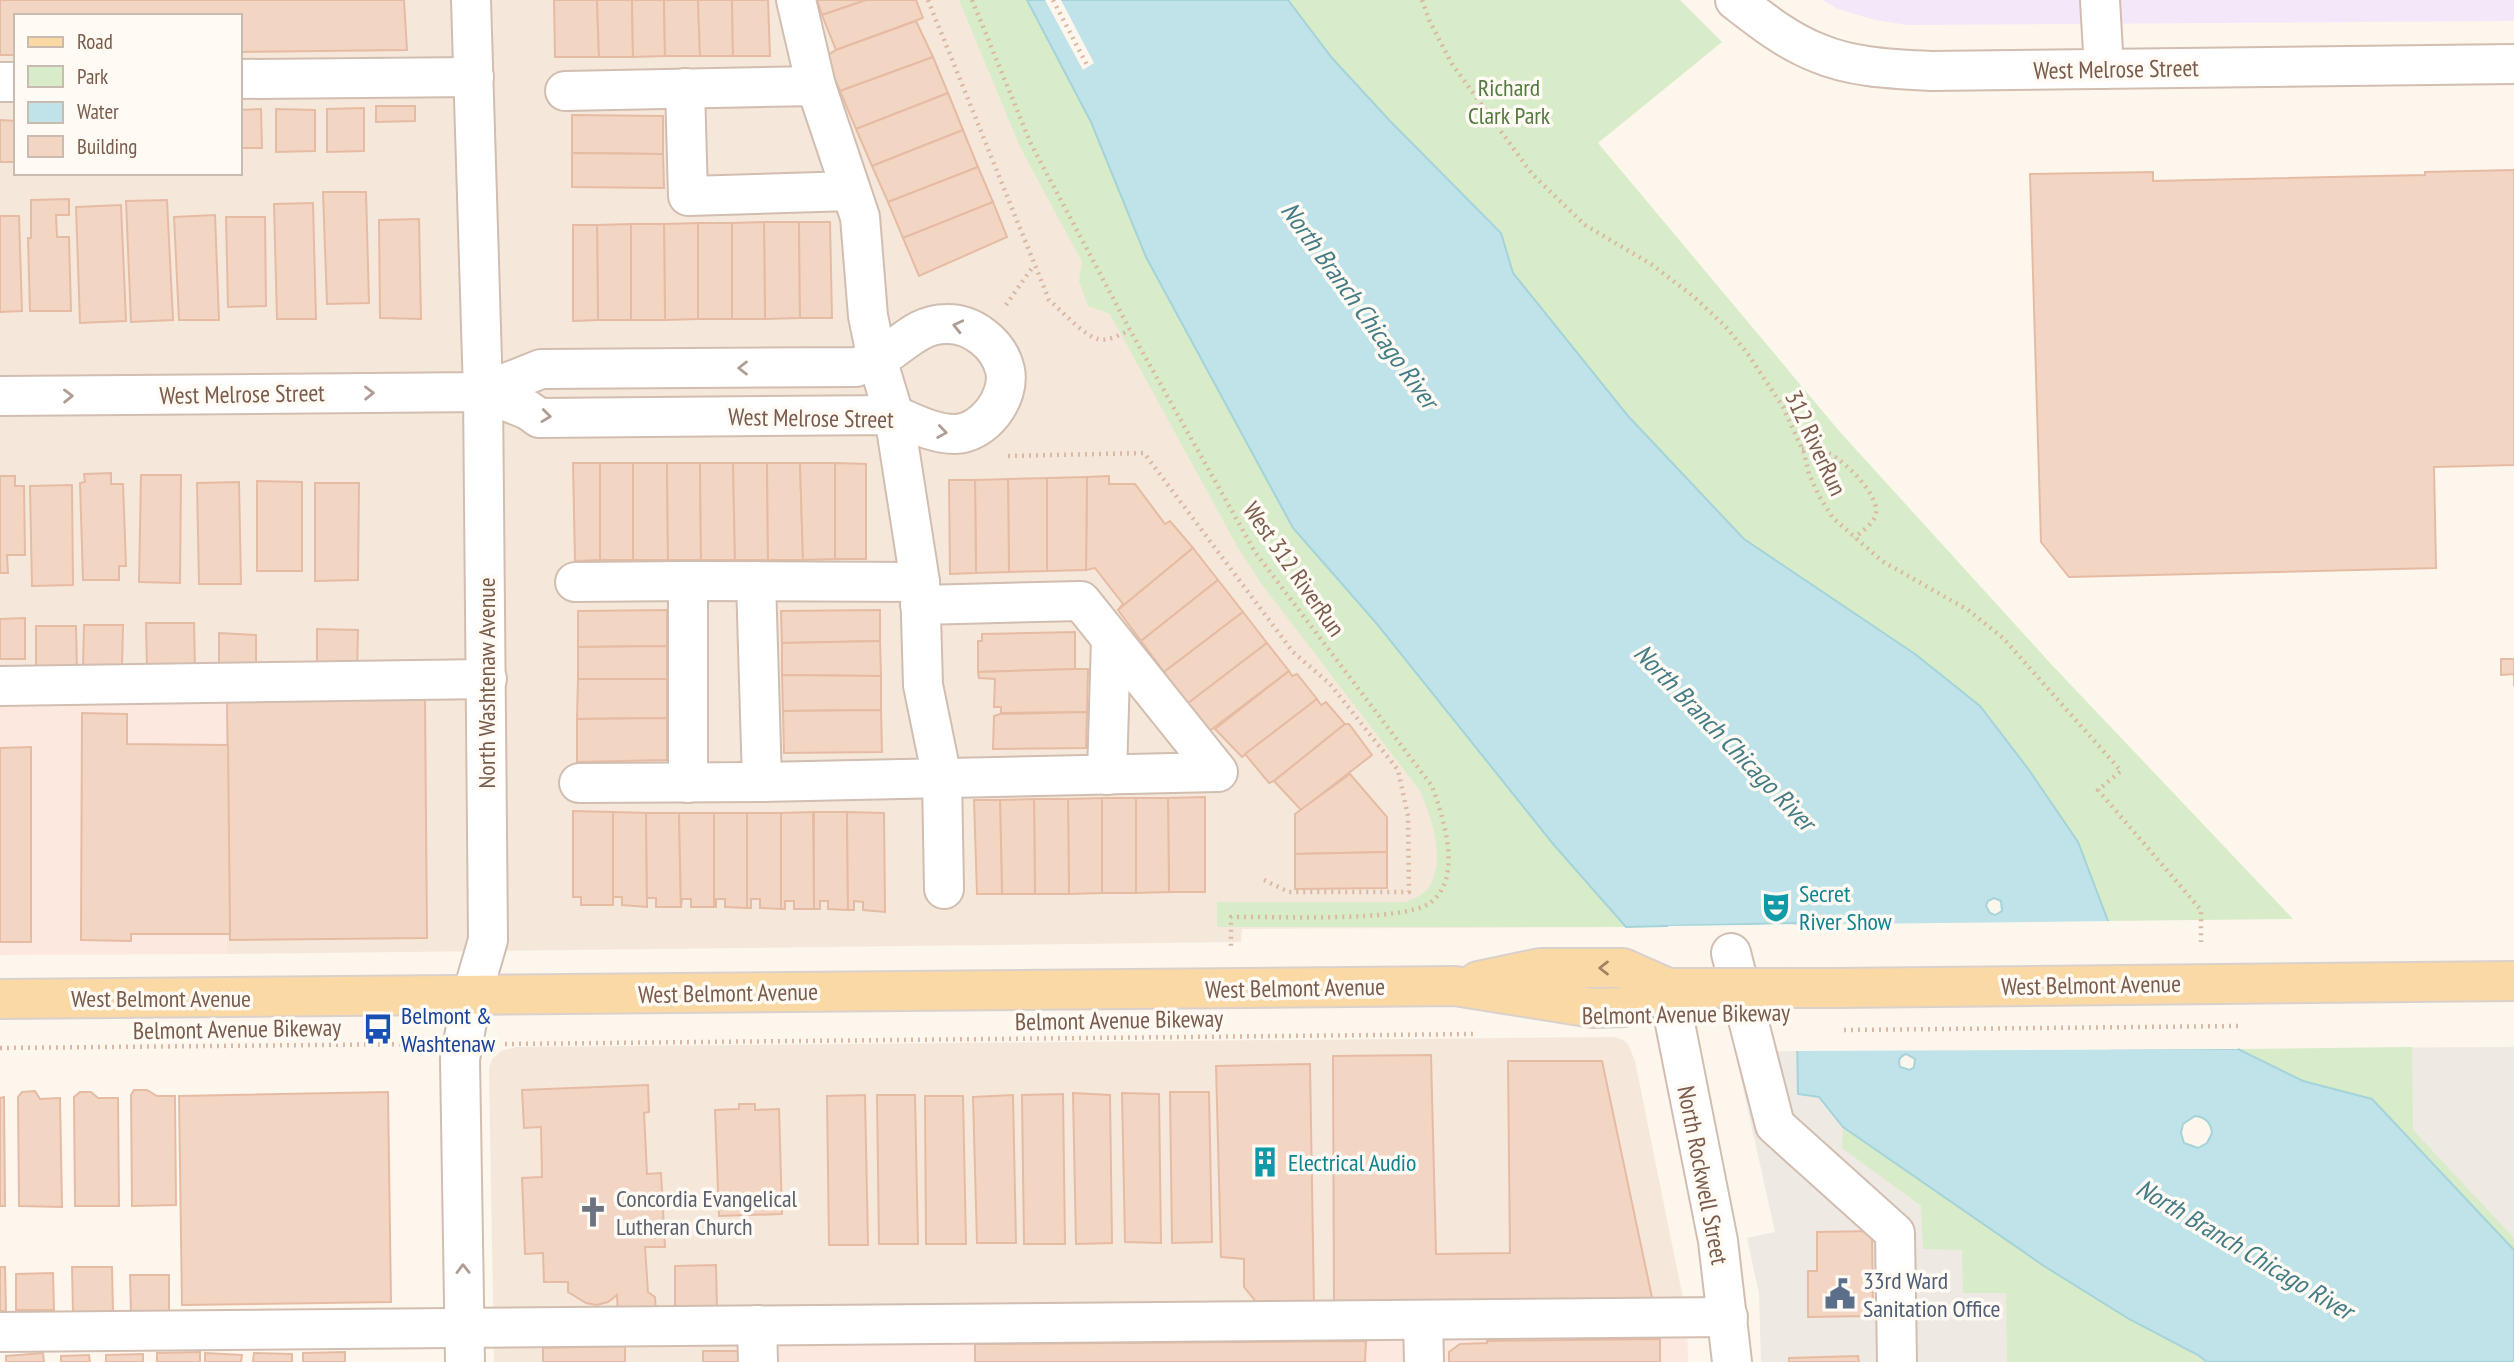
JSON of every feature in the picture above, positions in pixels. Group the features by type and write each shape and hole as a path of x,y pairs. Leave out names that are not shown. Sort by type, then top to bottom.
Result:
{"main road":[{"name":"West Belmont Avenue","path":"0,999 1455,986 1593,1009 1624,1007 1685,988 2514,981"}],"street":[{"name":"North Washtenaw Avenue","path":"464,1345 460,1076 472,995 488,940 483,392 471,0"},
{"path":"796,0 816,86 860,217 868,316 877,359 894,415 920,594 923,685 942,778 944,889"},
{"name":"West Melrose Street","path":"1735,0 1775,31 1819,54 1876,68 1931,71 2514,64"},
{"path":"2100,0 2104,69"},
{"path":"242,79 474,77"},
{"path":"565,90 816,86"},
{"path":"685,88 688,196 851,191"},
{"name":"West Melrose Street","path":"0,396 483,392 541,369 856,367 877,359 927,327 947,324 967,327 984,337 997,352 1005,370 1005,388 988,418 974,429 957,434 932,431 894,415 538,418 528,410 483,392"},
{"path":"688,581 688,783"},
{"path":"757,581 762,782"},
{"path":"575,583 757,581 920,594 1081,601 1218,772 762,782 579,783"},
{"path":"1107,775 1111,639"},
{"path":"0,686 487,679"},
{"path":"1731,953 1775,1125 1895,1233 1897,1362"},
{"name":"North Rockwell Street","path":"1685,988 1681,1062 1718,1241 1732,1362"},
{"path":"0,1332 464,1345 757,1344 1423,1320 1728,1317"},
{"path":"1423,1320 1424,1362"}],"path":[{"path":"929,0 1049,300 1088,334 1098,339 1108,339 1130,330"},
{"name":"West 312 RiverRun","path":"972,0 1031,144 1130,330 1255,552 1432,786 1445,822 1449,862 1443,885 1431,902 1413,909 1379,915 1231,917 1231,948"},
{"path":"1053,0 1088,67"},
{"name":"312 RiverRun","path":"1422,0 1452,64 1532,174 1585,225 1651,264 1693,296 1717,318 1768,382 1802,449 1819,496 1833,518 1882,561 1980,618 2003,638 2121,771 2098,790 2201,909 2201,943"},
{"path":"974,429 1001,456 1144,453 1293,652 1330,684 1398,770 1408,816 1409,892 1289,892 1260,878"},
{"path":"1802,449 1820,449 1834,457 1854,474 1871,494 1876,512 1872,522 1854,538"},
{"path":"1836,1030 2238,1026"},
{"name":"Belmont Avenue Bikeway","path":"0,1048 1489,1034"}],"shaded area":[{"path":"0,0 1027,0 1211,378 1626,927 1242,929 1241,942 227,954 226,683 0,686"},
{"path":"1822,0 2514,0 2514,21 1908,25 1875,20 1838,9"},
{"path":"226,683 227,954 0,955 0,686"},
{"path":"1614,1037 1628,1044 1635,1061 1687,1318 758,1362 494,1362 489,1069 492,1059 501,1051 516,1047"},
{"path":"2514,1047 2514,1250 2324,1048"},
{"path":"1797,1051 1799,1094 1819,1097 1843,1127 2207,1362 1761,1362 1759,1294 1747,1238 1775,1232 1735,1052"},
{"path":"1687,1318 1688,1362 758,1362 757,1325"}],"green space":[{"path":"959,0 1027,0 1091,122 1146,257 1293,528 1377,624 1626,927 1217,927 1217,902 1406,902 1415,898 1427,890 1434,876 1437,851 1433,826 1420,791 1260,582 1237,546 1110,314 1088,306 1079,281 1082,262 1020,147"},
{"name":"Richard Clark Park","path":"1288,0 1680,0 1722,42 1598,143 1840,432 2051,664 2293,919 2108,921 2078,842 2029,770 1980,706 1915,654 1744,539 1628,416 1512,273 1501,232 1390,121 1332,58"},
{"path":"2412,1047 2413,1130 2514,1238 2514,1250 2372,1099 2303,1081 2238,1049"},
{"path":"1843,1127 2044,1266 2207,1362 2007,1362 2006,1293 1963,1293 1962,1250 1923,1249 1921,1206 1842,1148"}],"water":[{"name":"North Branch Chicago River","path":"1027,0 1288,0 1332,58 1501,233 1513,273 1628,416 1744,539 1915,654 1980,706 2029,770 2078,842 2108,921 2111,1049 2238,1049 2303,1081 2372,1099 2514,1250 2514,1362 2207,1362 2129,1319 2044,1266 1843,1127 1819,1097 1798,1094 1795,923 1626,927 1554,845 1377,624 1293,528 1146,257 1091,122","holes":["1994,898 2001,901 2002,911 1995,915 1990,913 1986,906 1988,901","1772,899 1782,901 1784,908 1779,914 1774,915 1768,909 1768,903","1904,1055 1915,1059 1914,1067 1910,1070 1900,1067 1899,1062","2195,1116 2205,1119 2212,1133 2207,1143 2198,1148 2184,1143 2181,1133 2183,1124"]}],"pier":[{"path":"1045,0 1061,0 1094,63 1083,70"},
{"path":"2112,921 2114,1046 2238,1045 2238,1049 1794,1051 1791,927 1670,929 1668,926"}],"building":[{"path":"0,0 404,0 407,50 242,52 242,14 14,14 14,55 0,55"},
{"path":"554,0 597,0 599,57 555,57"},
{"path":"597,0 632,0 633,57 599,57"},
{"path":"632,0 664,0 665,56 633,57"},
{"path":"664,0 698,0 700,56 665,56"},
{"path":"698,0 732,0 733,56 700,56"},
{"path":"732,0 768,0 770,56 733,56"},
{"path":"817,0 866,0 822,15"},
{"path":"866,0 916,0 923,18 836,50 822,15"},
{"path":"916,21 933,57 840,91 825,57 836,50"},
{"path":"933,57 948,93 856,129 840,91"},
{"path":"948,93 963,130 872,166 856,129"},
{"path":"376,106 415,106 415,121 376,122"},
{"path":"364,108 364,151 327,152 327,109"},
{"path":"261,109 262,148 242,148 242,110"},
{"path":"276,109 315,110 315,151 276,152"},
{"path":"572,115 663,116 663,154 572,153"},
{"path":"0,120 14,121 14,162 0,162"},
{"path":"963,130 978,167 888,202 872,166"},
{"path":"572,153 663,154 664,188 572,187"},
{"path":"978,167 993,202 903,238 888,202"},
{"path":"2514,170 2514,465 2434,467 2436,568 2069,577 2041,542 2030,174 2153,172 2153,181 2425,175 2425,172"},
{"path":"323,192 366,192 369,303 327,304"},
{"path":"69,199 69,215 56,215 57,237 69,237 71,311 30,311 28,238 31,238 31,200"},
{"path":"167,200 173,320 131,322 126,201"},
{"path":"993,202 1007,237 919,276 903,238"},
{"path":"313,203 316,319 277,319 274,204"},
{"path":"121,205 126,321 80,323 76,207"},
{"path":"215,215 219,320 179,320 174,217"},
{"path":"0,216 19,216 22,311 0,312"},
{"path":"226,217 265,217 266,306 228,307"},
{"path":"419,219 421,319 380,318 379,220"},
{"path":"764,222 799,222 800,318 765,319"},
{"path":"764,222 765,319 732,319 732,223"},
{"path":"799,222 830,222 832,318 800,318"},
{"path":"698,223 732,223 732,319 698,319"},
{"path":"698,223 698,319 665,320 664,224"},
{"path":"631,224 664,224 665,320 631,320"},
{"path":"631,224 631,320 598,320 597,225"},
{"path":"573,225 597,225 598,320 573,321"},
{"path":"573,463 600,463 600,560 575,561"},
{"path":"600,463 633,463 633,560 600,560"},
{"path":"633,463 667,463 668,560 633,560"},
{"path":"667,463 700,463 701,560 668,560"},
{"path":"700,463 733,463 735,560 701,560"},
{"path":"733,463 767,463 768,560 735,560"},
{"path":"767,463 800,463 803,560 768,560"},
{"path":"800,463 835,463 835,559 803,560"},
{"path":"835,463 866,464 866,559 835,559"},
{"path":"111,473 111,484 123,484 126,566 119,566 119,580 83,580 80,483 85,482 84,474"},
{"path":"141,475 181,475 180,583 139,582"},
{"path":"0,476 15,476 15,486 24,486 25,555 7,555 8,573 0,573"},
{"path":"1109,476 1109,484 1135,484 1165,524 1170,521 1193,548 1118,610 1123,604 1095,568 1086,570 1087,477"},
{"path":"1087,477 1086,570 1047,571 1047,478"},
{"path":"1047,478 1047,571 1009,572 1008,479"},
{"path":"1008,479 1009,572 976,573 975,480"},
{"path":"949,480 975,480 976,573 950,574"},
{"path":"257,481 302,482 302,571 257,571"},
{"path":"239,482 241,584 199,584 197,483"},
{"path":"315,483 359,483 358,580 315,581"},
{"path":"72,485 73,585 32,586 30,486"},
{"path":"1193,548 1218,580 1141,641 1118,610"},
{"path":"1218,580 1243,612 1164,672 1141,641"},
{"path":"667,610 667,646 578,647 578,611"},
{"path":"880,610 880,641 782,643 781,611"},
{"path":"1243,612 1267,643 1187,704 1164,672"},
{"path":"25,618 25,659 0,659 0,619"},
{"path":"146,623 194,623 195,669 147,671"},
{"path":"84,625 123,625 122,667 83,667"},
{"path":"36,626 76,626 77,671 36,672"},
{"path":"317,629 358,630 357,670 317,670"},
{"path":"1075,632 1075,669 978,672 978,641 982,641 982,634"},
{"path":"219,633 256,635 256,669 219,669"},
{"path":"880,641 881,676 782,675 782,643"},
{"path":"1267,643 1289,671 1208,732 1187,704"},
{"path":"667,646 667,679 578,679 578,647"},
{"path":"2501,659 2514,659 2514,674 2501,675"},
{"path":"1088,669 1087,712 1001,713 1001,707 994,707 995,679 979,678 978,672"},
{"path":"1289,671 1292,676 1297,674 1317,699 1242,757 1215,729"},
{"path":"782,675 881,676 881,710 783,711"},
{"path":"578,679 667,679 667,718 577,719"},
{"path":"425,699 427,938 230,940 227,701"},
{"path":"1317,699 1321,705 1326,702 1345,724 1269,783 1245,754"},
{"path":"881,710 882,752 784,753 783,711"},
{"path":"1087,712 1086,748 993,749 994,716"},
{"path":"82,713 127,714 127,744 228,745 230,934 131,934 131,941 81,940"},
{"path":"667,718 667,760 577,762 577,719"},
{"path":"1345,724 1349,724 1372,755 1301,810 1274,781"},
{"path":"31,747 31,942 0,942 0,748"},
{"path":"1350,774 1387,817 1387,852 1295,854 1295,814"},
{"path":"1205,797 1205,892 1169,892 1168,798"},
{"path":"1102,798 1136,798 1136,893 1102,893"},
{"path":"1102,798 1102,893 1069,894 1068,799"},
{"path":"1136,798 1168,798 1169,892 1136,893"},
{"path":"1034,799 1068,799 1069,894 1035,894"},
{"path":"1034,799 1035,894 1002,894 1000,800"},
{"path":"974,800 1000,800 1002,894 977,894"},
{"path":"573,811 613,812 613,905 581,905 581,897 573,897"},
{"path":"613,812 646,813 647,907 622,905 622,897 613,897"},
{"path":"813,812 814,909 794,909 794,901 785,901 785,909 781,909 781,813"},
{"path":"814,812 847,812 848,910 828,909 828,901 820,901 820,909 814,909"},
{"path":"847,812 884,813 885,912 863,910 863,902 854,901 854,910 848,910"},
{"path":"646,813 679,813 681,907 656,907 656,898 647,898"},
{"path":"679,813 714,813 714,907 691,907 691,899 682,899 681,907"},
{"path":"714,813 747,813 747,908 725,907 725,899 716,899 714,907"},
{"path":"747,813 781,813 781,909 760,908 760,899 751,899 751,908 747,908"},
{"path":"1387,852 1387,888 1295,889 1295,854"},
{"path":"1431,1055 1436,1254 1510,1253 1508,1061 1602,1061 1654,1307 1334,1308 1333,1056"},
{"name":"Electrical Audio","path":"1310,1064 1314,1305 1261,1308 1244,1287 1244,1259 1221,1257 1216,1066"},
{"name":"Concordia Evangelical Lutheran Church","path":"648,1085 649,1112 644,1113 647,1174 661,1173 665,1247 645,1247 648,1292 655,1297 656,1314 618,1315 617,1295 608,1302 597,1305 586,1303 568,1292 568,1282 544,1282 543,1253 525,1254 522,1178 542,1177 541,1127 524,1128 522,1090"},
{"path":"134,1090 147,1090 157,1096 175,1096 176,1205 132,1206 131,1095"},
{"path":"35,1091 40,1099 60,1098 62,1207 19,1206 18,1097 22,1092"},
{"path":"80,1092 91,1092 98,1098 118,1098 119,1206 75,1206 74,1097"},
{"path":"388,1092 391,1302 182,1305 179,1096"},
{"path":"1170,1092 1209,1092 1212,1242 1172,1243"},
{"path":"1073,1093 1110,1095 1112,1243 1076,1244"},
{"path":"1122,1093 1159,1094 1161,1243 1125,1242"},
{"path":"1063,1094 1065,1244 1024,1244 1022,1095"},
{"path":"865,1095 868,1245 829,1245 827,1096"},
{"path":"877,1095 915,1095 918,1244 879,1244"},
{"path":"1013,1095 1016,1243 977,1243 973,1097"},
{"path":"925,1096 963,1096 966,1244 926,1244"},
{"path":"4,1097 5,1206 0,1206 0,1098"},
{"path":"739,1104 755,1104 755,1110 779,1109 782,1214 719,1216 715,1110 739,1109"},
{"name":"33rd Ward Sanitation Office","path":"1872,1231 1873,1316 1808,1317 1808,1271 1817,1271 1817,1232"},
{"path":"716,1265 717,1310 675,1309 675,1266"},
{"path":"0,1267 5,1267 6,1311 0,1311"},
{"path":"72,1267 112,1267 113,1312 73,1313"},
{"path":"53,1273 54,1310 16,1310 16,1274"},
{"path":"130,1275 169,1275 169,1313 131,1313"},
{"path":"1660,1339 1660,1362 1449,1362 1449,1352 1460,1344 1487,1341"},
{"path":"1366,1341 1365,1362 975,1362 975,1344"},
{"path":"625,1346 625,1362 543,1362 543,1348"},
{"path":"703,1351 740,1351 740,1362 703,1362"},
{"path":"200,1352 200,1362 157,1362 157,1353"},
{"path":"345,1352 345,1362 303,1362 303,1353"},
{"path":"43,1353 44,1362 6,1362 6,1356"},
{"path":"205,1353 242,1355 241,1362 205,1362"},
{"path":"254,1353 292,1354 292,1362 253,1362"},
{"path":"143,1354 143,1362 106,1362 106,1355"},
{"path":"89,1355 90,1362 61,1362 61,1356"},
{"path":"1858,1356 1859,1362 1789,1362 1789,1358"}],"place":[{"name":"Secret River Show","path":"1776,907"},
{"name":"Belmont & Washtenaw","path":"378,1029"},
{"name":"Electrical Audio","path":"1265,1162"},
{"name":"Concordia Evangelical Lutheran Church","path":"593,1212"},
{"name":"33rd Ward Sanitation Office","path":"1840,1294"}]}
